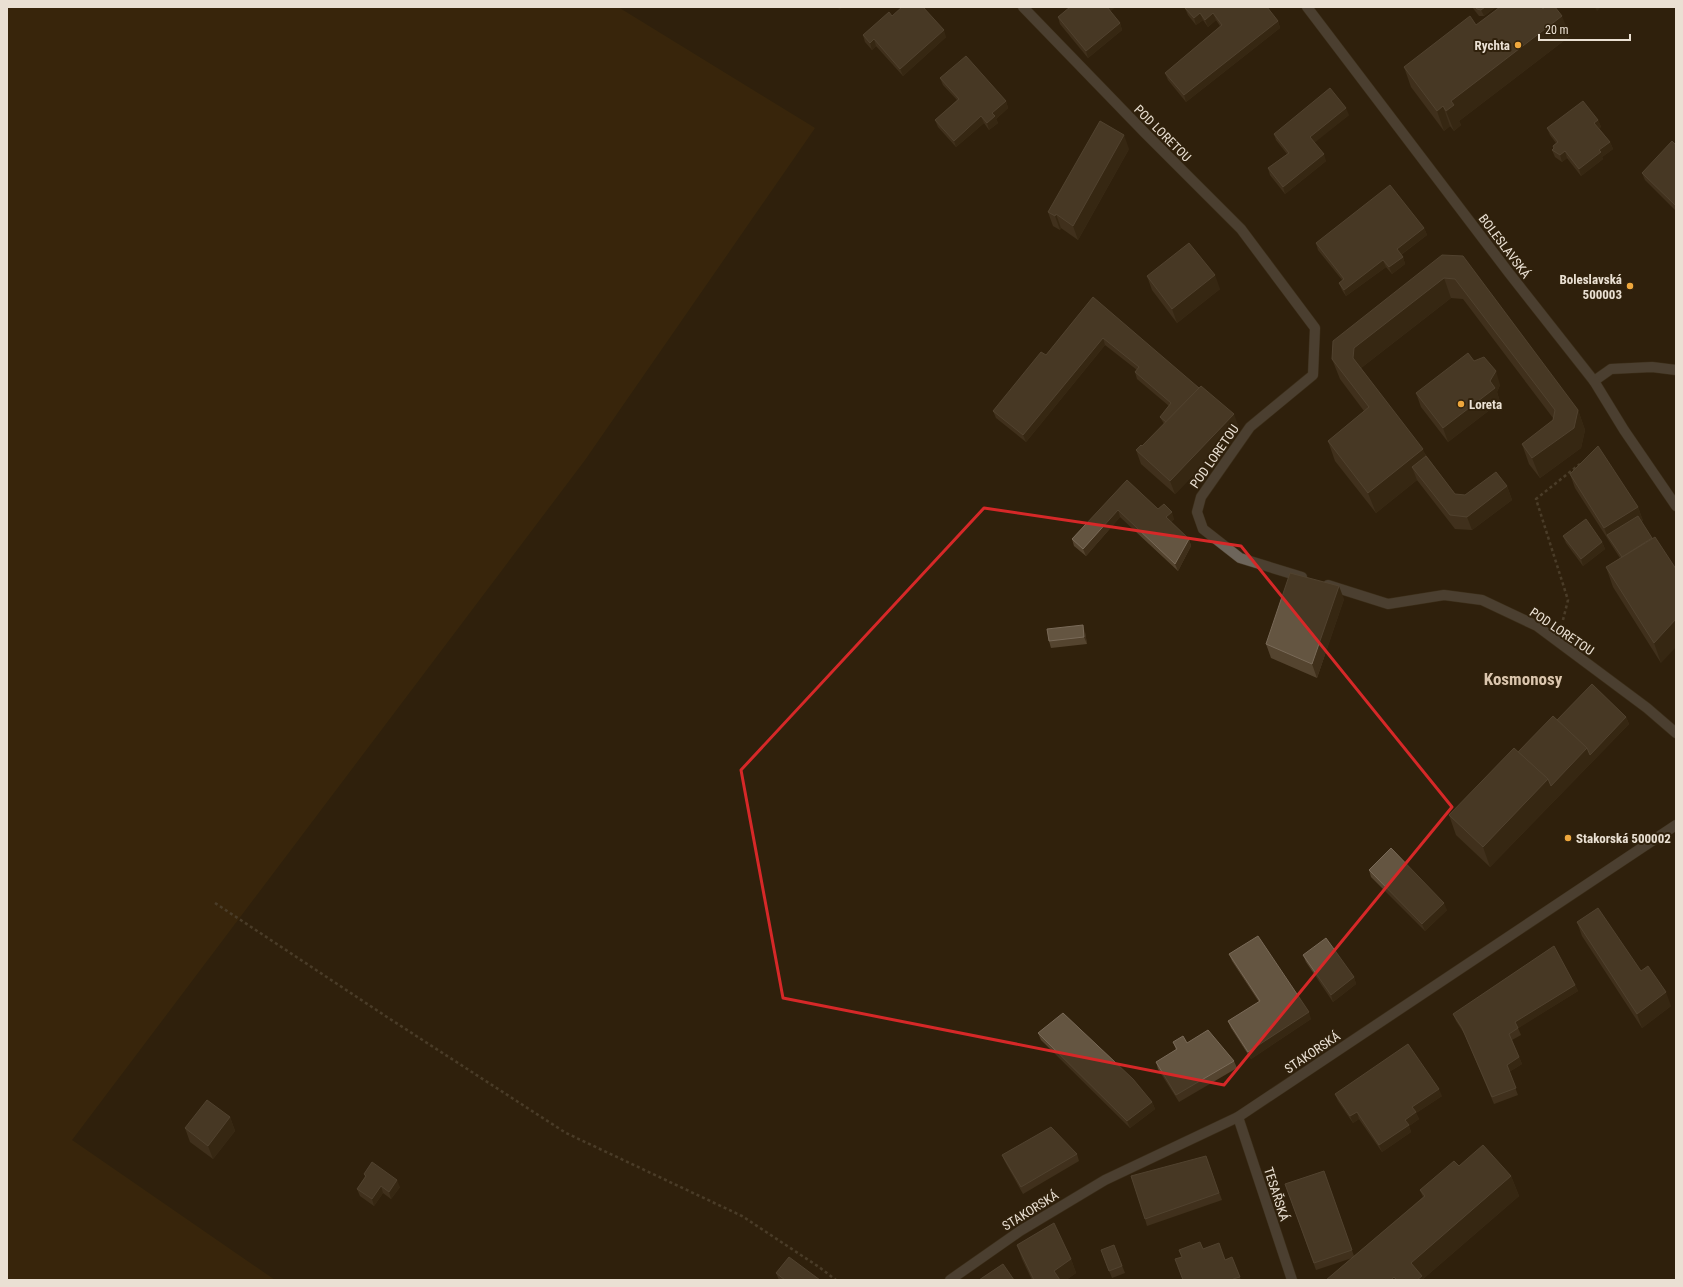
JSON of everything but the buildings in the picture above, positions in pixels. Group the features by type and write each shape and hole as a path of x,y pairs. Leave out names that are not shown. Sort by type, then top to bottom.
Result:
{"street":[{"name":"POD LORETOU","path":"1023,7 1144,132 1241,229 1315,328 1313,375 1250,427 1201,497 1197,512 1203,529 1240,558 1388,604 1444,595 1482,600 1537,626 1647,708 1676,733"},
{"name":"BOLESLAVSKÁ","path":"1307,7 1509,274 1594,381 1624,430 1676,506"},
{"path":"1594,381 1611,369 1652,367 1676,370"},
{"name":"STAKORSKÁ","path":"950,1280 1020,1231 1105,1180 1238,1117 1676,825"},
{"name":"TESAŘSKÁ","path":"1238,1117 1292,1280"}],"path":[{"path":"1557,641 1568,600 1536,499 1581,464"},
{"path":"215,903 566,1133 742,1216 836,1280"}],"highlighted area":[{"path":"984,508 1241,546 1452,807 1224,1085 783,998 741,770"}],"shaded area":[{"path":"7,7 618,7 815,128 585,460 72,1140 275,1280 7,1280"}],"place":[{"name":"Rychta","path":"1518,45"},
{"name":"Boleslavská 500003","path":"1630,286"},
{"name":"Loreta","path":"1461,404"},
{"name":"Stakorská 500002","path":"1568,838"}],"district":[{"name":"Kosmonosy","path":"1523,679"}]}
